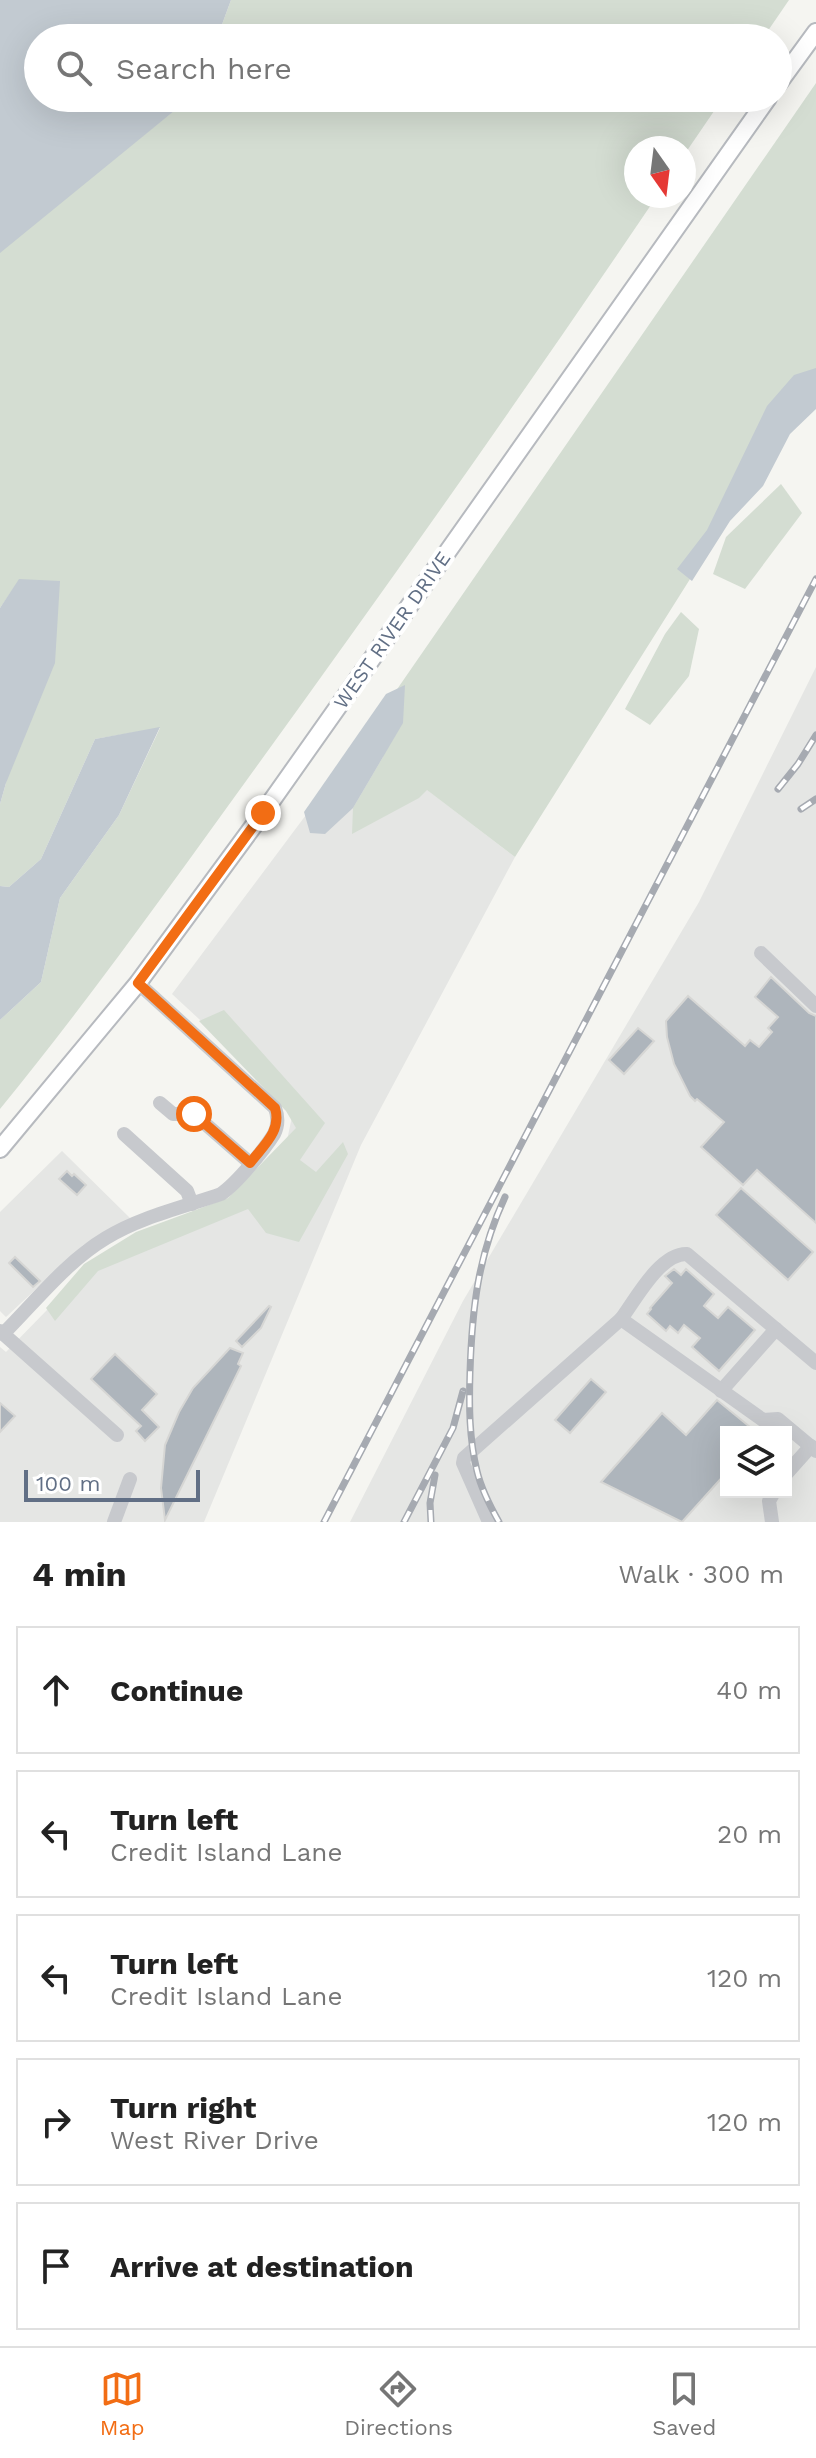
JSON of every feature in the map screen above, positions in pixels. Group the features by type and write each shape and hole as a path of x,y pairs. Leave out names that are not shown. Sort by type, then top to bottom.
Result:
{"main road":[{"path":"792,64 815,31"},
{"name":"WEST RIVER DRIVE","path":"0,1149 138,983 263,813 758,112"}],"street":[{"path":"761,953 816,1006"},
{"path":"117,1435 2,1332 72,1263 107,1237 131,1225 221,1194 232,1186 275,1131 277,1114 275,1108 138,983"},
{"path":"160,1103 173,1114 194,1114 250,1163"},
{"path":"124,1134 187,1191 192,1204"},
{"path":"489,1522 463,1463 464,1458 621,1319 658,1268 678,1254 687,1254 816,1363"},
{"path":"621,1319 763,1420 778,1419 813,1448 792,1468"},
{"path":"721,1391 776,1329"},
{"path":"114,1522 130,1479"},
{"path":"771,1498 772,1522"}],"shaded area":[{"path":"0,0 231,0 222,24 24,24 24,112 173,112 0,253"},
{"path":"231,0 789,0 773,24 222,24"},
{"path":"816,83 816,379 515,857 427,790 419,798 352,834 353,808 383,757 362,740"},
{"path":"172,112 713,112 696,137 624,136 624,208 649,208 305,699 129,942 0,1109 0,1020 41,982 60,898 119,815 160,728 95,739 41,859 9,887 0,886 0,804 6,783 20,579 0,608 0,250"},
{"path":"816,368 816,409 790,434 763,486 730,521 692,581 677,569 707,530 767,406 794,375"},
{"path":"781,484 802,513 745,589 713,574 726,537"},
{"path":"19,579 60,581 55,663 0,804 0,608"},
{"path":"681,612 699,629 689,676 650,725 625,709 665,634"},
{"path":"816,667 816,1522 350,1522 463,1301 699,902"},
{"path":"405,685 403,723 353,808 325,834 310,833 304,812 386,694"},
{"path":"160,727 119,815 60,898 41,982 0,1020 0,886 9,887 41,859 95,739"},
{"path":"362,740 515,857 361,1145 204,1522 0,1522 0,1347 6,1352 87,1269 225,1206 285,1150 294,1107 172,994"},
{"path":"224,1010 325,1123 300,1160 316,1172 343,1142 348,1154 299,1242 266,1233 248,1209 98,1271 55,1321 46,1308 84,1264 136,1232 228,1198 296,1128 286,1111 199,1021"},
{"path":"62,1151 132,1220 83,1245 6,1317 0,1311 0,1212"}],"building":[{"path":"771,977 816,1016 816,1223 757,1170 743,1185 701,1147 724,1122 690,1096 674,1064 667,1037 666,1021 688,996 745,1046 750,1040 759,1047 772,1032 768,1028 778,1017 755,997"},
{"path":"638,1028 654,1041 624,1074 609,1060"},
{"path":"67,1171 86,1185 77,1195 59,1179"},
{"path":"741,1188 813,1252 788,1280 716,1215"},
{"path":"15,1257 40,1281 33,1287 9,1263"},
{"path":"674,1269 681,1275 686,1269 714,1294 704,1306 718,1318 728,1307 755,1330 719,1371 692,1347 700,1338 684,1325 678,1333 670,1326 666,1331 647,1314 672,1283 665,1276"},
{"path":"269,1306 261,1328 242,1347 236,1341"},
{"path":"230,1348 243,1353 238,1364 241,1366 165,1520 161,1488 165,1445 193,1388"},
{"path":"115,1354 157,1394 142,1410 159,1427 145,1441 136,1431 141,1426 91,1379"},
{"path":"591,1379 606,1392 570,1433 555,1420"},
{"path":"717,1400 749,1426 720,1426 720,1480 682,1522 601,1482 662,1413 686,1435"},
{"path":"0,1403 15,1416 0,1432"}],"railway":[{"path":"324,1522 816,579"},
{"path":"778,789 816,735"},
{"path":"801,809 816,799"},
{"path":"499,1522 483,1490 474,1459 470,1385 478,1283 488,1240 505,1197"},
{"path":"404,1522 453,1428 463,1391"},
{"path":"431,1522 430,1503 435,1475"}],"route":[{"path":"194,1114 250,1163 275,1131 277,1114 275,1108 138,983 263,813"}]}
